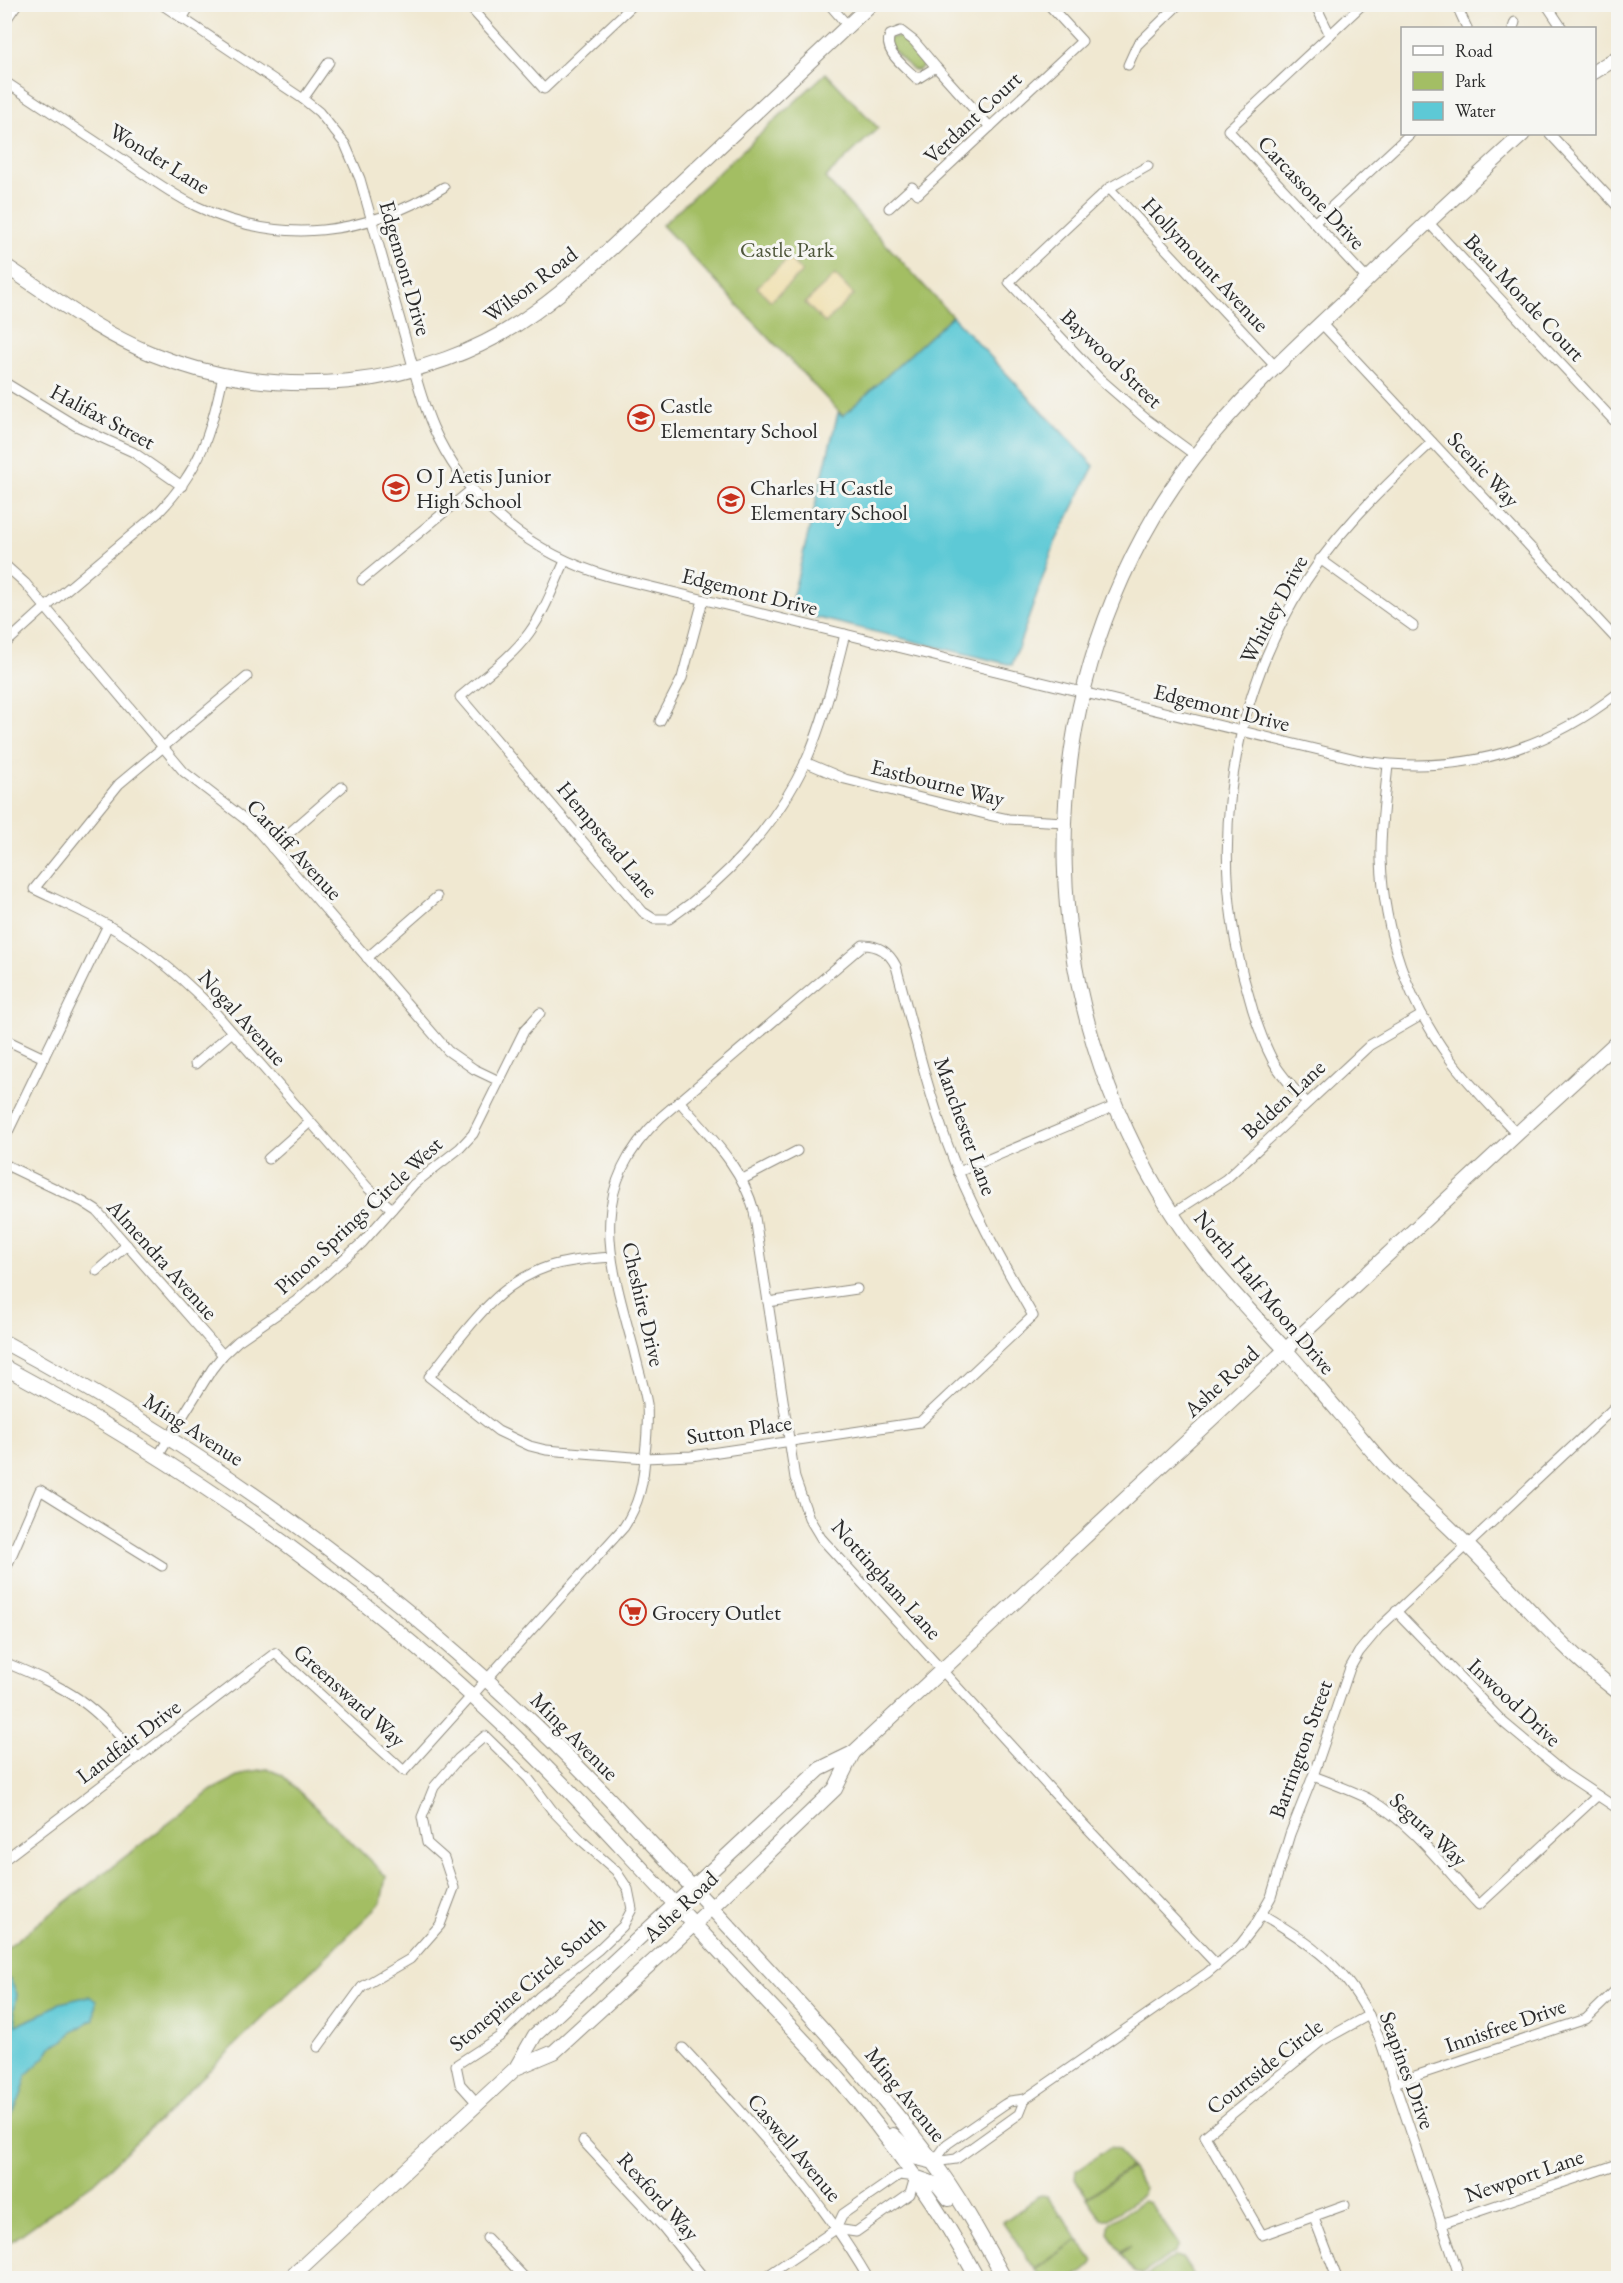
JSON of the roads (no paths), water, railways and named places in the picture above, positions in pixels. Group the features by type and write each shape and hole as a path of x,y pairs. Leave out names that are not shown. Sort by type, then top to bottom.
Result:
{"street":[{"path":"4,23 16,4"},
{"name":"Edgemont Drive","path":"161,4 303,99 326,120 345,144 357,170 433,428 455,468 471,490 507,525 533,544 565,561 593,572 704,600 1241,732 1388,765 1442,765 1496,756 1551,736 1618,693"},
{"path":"182,19 191,4"},
{"path":"467,4 544,89 634,4"},
{"path":"829,4 848,26"},
{"name":"Wilson Road","path":"4,265 124,341 183,365 223,376 282,383 324,383 380,377 414,369 480,345 536,312 587,270 871,4"},
{"name":"Verdant Court","path":"889,208 912,187 918,194 1082,41 1048,4"},
{"path":"1128,65 1137,45 1179,4"},
{"path":"1315,4 1330,35 1363,4"},
{"path":"1456,4 1467,27"},
{"path":"1546,4 1561,27"},
{"path":"936,67 917,79 889,50 887,41 890,34 901,31 914,41 990,127"},
{"name":"Carcassone Drive","path":"1330,35 1228,130 1367,279"},
{"path":"1596,71 1618,57"},
{"path":"303,99 329,62"},
{"name":"Wonder Lane","path":"4,81 177,196 220,216 245,224 291,231 342,228 372,221 418,203 444,188"},
{"path":"1314,223 1409,135"},
{"name":"North Half Moon Drive","path":"1522,135 1275,366 1223,419 1195,455 1155,516 1123,578 1105,621 1083,693 1073,742 1065,822 1065,881 1068,927 1075,973 1092,1041 1115,1106 1148,1174 1172,1214 1211,1267 1392,1473 1468,1545 1545,1628 1618,1692"},
{"path":"1551,135 1618,207"},
{"path":"1109,188 1148,166"},
{"name":"Baywood Street","path":"1109,188 1009,282 1100,380 1138,413 1195,455"},
{"name":"Hollymount Avenue","path":"1109,188 1275,366"},
{"name":"Beau Monde Court","path":"1428,222 1618,425"},
{"name":"Scenic Way","path":"1321,323 1618,641"},
{"path":"4,645 159,512 182,486 205,445 213,423 223,376"},
{"name":"Halifax Street","path":"4,382 76,426 133,452 182,486"},
{"name":"Whitley Drive","path":"1307,1103 1284,1077 1265,1043 1253,1010 1235,942 1230,908 1227,838 1233,768 1258,676 1293,602 1320,559 1365,505 1432,442"},
{"path":"362,580 471,490"},
{"path":"1320,559 1413,626"},
{"name":"Hempstead Lane","path":"565,561 541,614 528,634 515,649 460,697 649,916 661,921 669,919 726,871 766,826 806,762 826,707 845,634"},
{"name":"Cardiff Avenue","path":"4,564 46,607 184,772 246,820 448,1051 474,1070 499,1081"},
{"path":"660,721 682,678 704,600"},
{"path":"162,747 247,677"},
{"name":"Nogal Avenue","path":"162,747 119,784 34,889 108,925 160,960 187,983 368,1188 392,1209"},
{"name":"Eastbourne Way","path":"806,762 845,779 989,815 1008,819 1065,822"},
{"path":"1388,765 1381,828 1383,889 1394,948 1404,977 1422,1015 1451,1060 1517,1134"},
{"path":"272,848 342,787"},
{"path":"367,958 437,897"},
{"path":"4,1140 108,925"},
{"name":"Cheshire Drive","path":"471,1695 624,1527 639,1501 645,1458 646,1403 610,1257 610,1215 621,1173 640,1139 679,1101 856,949 863,945 878,947"},
{"name":"Manchester Lane","path":"878,947 892,958 896,966 933,1103 958,1172 998,1254 1033,1316"},
{"name":"Pinon Springs Circle West","path":"158,1456 168,1437 223,1355 238,1341 296,1301 362,1243 414,1184 460,1148 473,1134 524,1031 540,1013"},
{"name":"Belden Lane","path":"1172,1214 1226,1179 1370,1045 1422,1015"},
{"path":"195,1064 232,1032"},
{"path":"4,1038 44,1058"},
{"name":"Ashe Road","path":"290,2278 516,2068 535,2035 675,1904 820,1769 853,1753 1618,1041"},
{"name":"Nottingham Lane","path":"679,1101 735,1166 743,1179 754,1211 795,1479 801,1498 821,1538 1054,1793 1217,1965"},
{"path":"958,1172 1115,1106"},
{"path":"268,1159 310,1122"},
{"path":"743,1179 796,1151"},
{"name":"Almendra Avenue","path":"4,1164 83,1202 96,1211 223,1355"},
{"path":"97,1271 127,1245"},
{"name":"Sutton Place","path":"610,1257 551,1266 515,1282 484,1308 429,1377 498,1431 522,1443 546,1450 645,1458 691,1456 920,1422 1033,1316"},
{"path":"768,1302 857,1289"},
{"name":"Ming Avenue","path":"4,1342 63,1374 168,1437 268,1504 361,1573 485,1678 574,1763 849,2057 934,2162 1004,2278"},
{"name":"Ming Avenue","path":"4,1367 158,1456 238,1509 338,1583 410,1641 471,1695 559,1779 859,2103 915,2177 977,2278"},
{"name":"Barrington Street","path":"934,2162 948,2144 1010,2101 1025,2099 1217,1965 1240,1945 1263,1915 1271,1897 1290,1834 1313,1776 1350,1668 1369,1638 1618,1404"},
{"path":"4,1573 40,1490 162,1566"},
{"name":"Inwood Drive","path":"1396,1611 1504,1723 1549,1761 1618,1809"},
{"name":"Greensward Way","path":"275,1653 404,1771 471,1695"},
{"name":"Landfair Drive","path":"4,1860 275,1653"},
{"path":"4,1662 56,1684 90,1705 107,1721 138,1758"},
{"name":"Stonepine Circle South","path":"318,2047 362,1987 410,1959 441,1925 454,1888 444,1858 427,1843 422,1817 434,1787 458,1759 485,1736 528,1779 552,1810 581,1840 616,1871 628,1889 632,1909 623,1926 540,1996 499,2037 456,2065 460,2084 477,2103"},
{"name":"Ashe Road","path":"516,2068 554,2052 694,1924 835,1789 853,1753"},
{"name":"Segura Way","path":"1313,1776 1348,1790 1389,1813 1415,1836 1479,1905 1597,1796"},
{"name":"Seapines Drive","path":"1263,1915 1300,1936 1332,1963 1348,1981 1369,2015 1460,2278"},
{"name":"Innisfree Drive","path":"1394,2083 1586,2019 1618,1988"},
{"name":"Courtside Circle","path":"1346,2205 1262,2235 1205,2136 1320,2042 1369,2015"},
{"name":"Caswell Avenue","path":"682,2048 796,2175 836,2229 868,2278"},
{"name":"Barrington Street","path":"934,2162 956,2159 1019,2114 1025,2099"},
{"path":"859,2103 917,2158 934,2162"},
{"name":"Rexford Way","path":"583,2141 662,2226 704,2278"},
{"name":"Newport Lane","path":"1441,2224 1618,2164"},
{"path":"764,2278 836,2229 843,2214 899,2175 915,2177 938,2186 979,2235"},
{"path":"836,2229 856,2232 910,2194 915,2177"},
{"path":"1314,2218 1337,2278"},
{"path":"487,2238 525,2278"}],"water":[{"path":"952,316 1094,466 1055,543 1012,665 789,611 838,413 843,416"},
{"path":"5,1977 10,1979 17,1994 14,2010 17,2025 60,2003 89,1996 96,2001 94,2019 51,2047 45,2057 26,2075 19,2100 5,2122"}],"place":[{"name":"Castle Elementary School","path":"641,418"},
{"name":"O J Aetis Junior High School","path":"396,488"},
{"name":"Charles H Castle Elementary School","path":"731,500"},
{"name":"Grocery Outlet","path":"633,1612"}],"park label":[{"name":"Castle Park","path":"787,249"}]}
